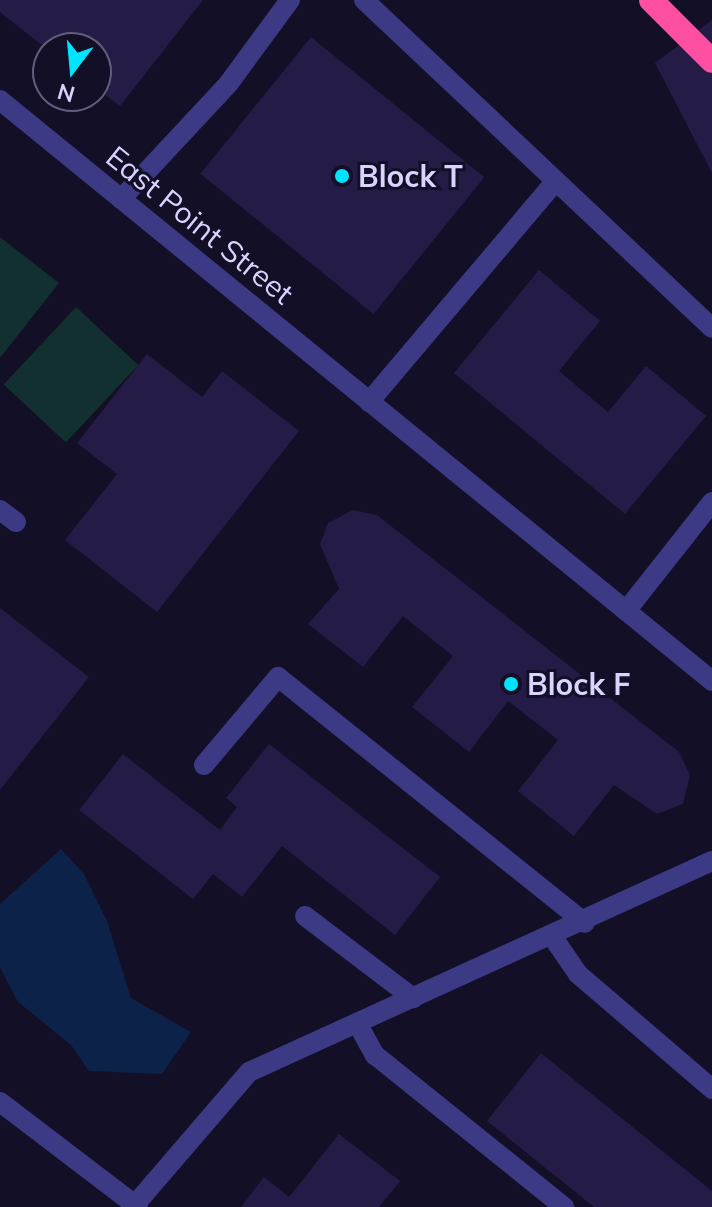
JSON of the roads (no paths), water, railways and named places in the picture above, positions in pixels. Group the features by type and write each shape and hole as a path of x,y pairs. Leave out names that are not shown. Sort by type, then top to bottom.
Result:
{"highway":[{"path":"651,0 712,61"}],"lane":[{"path":"121,199 229,83 290,0"},
{"path":"364,0 712,328"},
{"name":"East Point Street","path":"0,100 712,681"},
{"path":"366,399 555,182"},
{"path":"626,611 712,502"},
{"path":"204,765 278,677 585,923"},
{"path":"0,1102 136,1206 249,1072 585,923 712,861"},
{"path":"305,916 413,998"},
{"path":"552,936 578,974 712,1089"},
{"path":"357,1023 375,1055 564,1207"}],"water":[{"path":"61,849 84,874 107,921 131,998 191,1032 162,1074 89,1071 71,1045 18,1002 0,968 0,904"}],"place":[{"name":"Block T","path":"342,176"},
{"name":"Block F","path":"511,684"}]}
